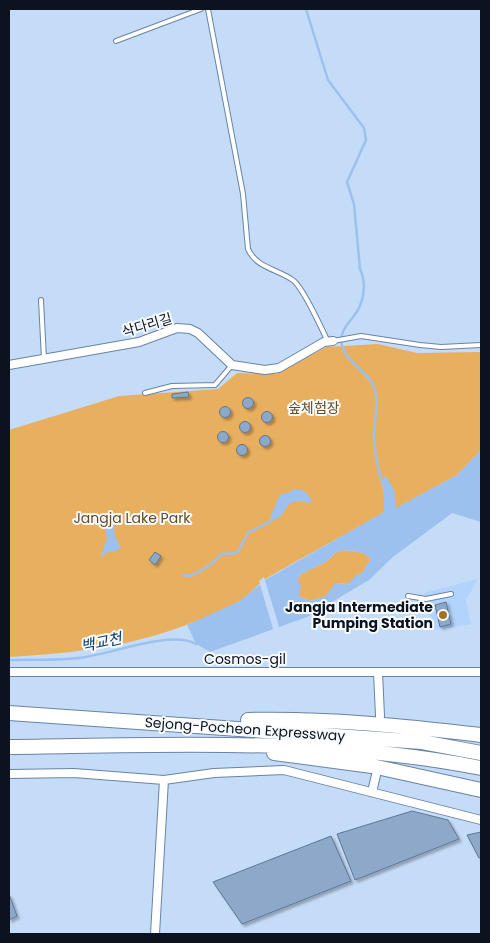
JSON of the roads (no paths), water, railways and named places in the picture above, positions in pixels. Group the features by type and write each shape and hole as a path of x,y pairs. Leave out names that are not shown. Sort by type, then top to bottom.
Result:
{"highway":[{"name":"Sejong-Pocheon Expressway","path":"9,713 422,742 481,753"},
{"path":"181,724 250,720 321,721 389,725 481,735"},
{"name":"Sejong-Pocheon Expressway","path":"9,746 178,745 330,747 434,759 481,768"},
{"path":"178,745 205,750 331,760 403,772 481,790"}],"street":[{"name":"삭다리길","path":"9,365 139,342 177,328 190,329 198,333 232,365"},
{"path":"232,365 265,370 279,368 331,341"},
{"name":"Cosmos-gil","path":"9,672 481,672"},
{"path":"378,672 380,716"},
{"path":"9,774 74,773 164,780 214,773 284,770 481,820"},
{"path":"372,792 376,775"},
{"path":"155,934 164,780"}],"lane":[{"path":"116,41 201,9"},
{"path":"208,9 243,194 248,249 252,257 261,264 296,282 331,341 361,336 441,347 481,345"},
{"path":"41,300 44,360"},
{"path":"144,393 172,386 215,385 232,365"},
{"path":"408,596 426,599 451,594"}],"waterway":[{"path":"306,9 328,80 364,128 366,140 347,182 354,204 360,269 364,287 360,305 346,325 342,335 342,343 348,357 370,379 375,391 377,405 374,443 381,480"},
{"path":"183,575 190,576 203,569 215,561 221,554 237,553 249,532 270,522"},
{"name":"백교천","path":"9,660 78,658 155,641 185,640 196,644"}],"place":[{"name":"Jangja Intermediate Pumping Station","path":"443,615"}],"park label":[{"name":"숲체험장","path":"314,408"},
{"name":"Jangja Lake Park","path":"132,518"}]}
